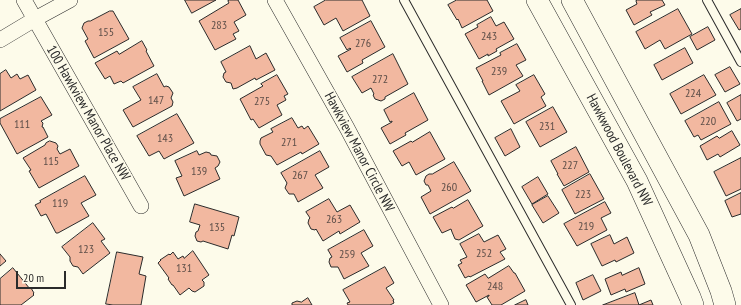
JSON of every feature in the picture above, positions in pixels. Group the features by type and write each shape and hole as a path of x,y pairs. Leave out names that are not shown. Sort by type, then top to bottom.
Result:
{"street":[{"name":"100 Hawkview Manor Place NW","path":"24,0 141,206"},
{"path":"0,40 70,0"},
{"name":"Hawkview Manor Circle NW","path":"275,0 347,128 440,305"},
{"name":"Hawkwood Boulevard NW","path":"537,0 638,181 693,305"},
{"name":"Hawkwood Boulevard NW","path":"572,0 699,235 725,305"},
{"path":"638,181 663,169"}],"lane":[{"path":"404,0 571,305"},
{"path":"707,0 741,62"}],"building":[{"path":"185,0 216,0 192,13"},
{"path":"238,0 246,15 234,22 239,31 233,34 236,39 215,50 199,21 229,3 228,1"},
{"path":"326,0 362,0 370,16 343,31 336,18 324,25 314,7"},
{"path":"457,0 487,0 493,11 462,28 458,19 457,20 448,5"},
{"path":"662,0 665,5 650,12 652,15 634,25 626,10 637,4 636,1"},
{"path":"678,9 692,34 665,49 660,40 645,49 636,32"},
{"path":"741,9 741,29 739,30 730,15"},
{"path":"113,11 129,39 94,58 85,41 88,39 82,28 84,23"},
{"path":"491,17 496,26 504,22 514,39 496,49 497,51 479,59 465,34 478,27 477,25"},
{"path":"371,21 385,47 362,60 363,63 347,72 338,56 351,49 350,48 347,50 340,38"},
{"path":"708,27 715,40 697,50 690,37"},
{"path":"142,41 154,66 123,83 121,81 114,84 110,76 105,79 95,63 117,51 119,54"},
{"path":"517,44 526,60 516,65 523,76 489,95 476,68 501,55 500,53"},
{"path":"250,46 256,59 266,53 275,70 256,80 255,78 233,89 231,83 226,82 223,77 224,73 226,72 221,62"},
{"path":"685,48 693,63 662,80 654,65"},
{"path":"393,54 408,84 385,97 385,99 381,101 375,99 371,88 362,93 352,77"},
{"path":"730,67 740,84 725,92 715,75"},
{"path":"6,70 11,78 17,74 20,79 28,75 36,90 0,111 0,74"},
{"path":"157,74 164,87 169,87 173,93 171,98 173,102 172,106 133,127 123,110 141,100 133,87"},
{"path":"277,75 288,94 284,96 286,100 277,105 282,115 259,128 253,119 251,120 240,99 263,86 261,84"},
{"path":"534,75 545,94 541,97 546,106 514,124 501,101 520,91 516,85"},
{"path":"704,75 716,95 681,114 670,94"},
{"path":"414,93 428,120 405,133 406,135 390,144 381,128 392,122 390,122 384,110"},
{"path":"741,95 741,119 737,121 727,103"},
{"path":"41,97 52,115 41,121 43,123 42,127 48,137 17,154 0,123 0,119"},
{"path":"719,102 731,124 701,140 698,135 694,137 685,121"},
{"path":"553,107 567,132 540,147 526,122"},
{"path":"177,114 194,143 164,159 159,151 149,156 137,136"},
{"path":"292,118 298,128 302,126 304,129 308,126 319,144 302,154 301,152 277,165 271,156 266,155 260,141 261,138 273,132 271,129"},
{"path":"511,129 520,147 505,156 495,138"},
{"path":"732,131 740,145 720,157 718,154 707,160 700,146 717,136 719,138"},
{"path":"430,132 445,159 416,175 409,162 402,166 393,151"},
{"path":"50,141 56,143 60,154 70,149 79,166 39,188 29,171 31,170 23,158"},
{"path":"576,147 589,172 564,186 551,161"},
{"path":"197,151 199,155 206,152 217,156 220,162 215,168 220,179 184,196 176,178 182,176 175,161"},
{"path":"320,151 329,167 315,175 323,188 298,202 294,194 289,194 285,188 287,183 281,173"},
{"path":"741,158 741,189 726,196 714,172"},
{"path":"454,162 471,191 430,214 421,197 431,191 424,181 426,176"},
{"path":"590,174 604,199 575,214 562,190"},
{"path":"85,176 96,195 81,203 89,216 56,233 46,214 41,216 35,205"},
{"path":"538,177 548,194 532,204 522,187"},
{"path":"741,193 741,214 732,217 725,201"},
{"path":"548,196 559,213 543,223 532,205"},
{"path":"329,199 337,212 350,205 360,222 340,234 339,231 323,241 316,229 311,229 308,223 310,218 306,212"},
{"path":"468,200 483,226 459,240 455,239 451,229 442,233 433,217"},
{"path":"605,202 611,213 601,218 607,230 577,246 564,224"},
{"path":"195,204 239,217 234,236 232,235 228,249 203,241 197,241 195,236 200,225 190,222"},
{"path":"93,223 105,239 101,241 110,253 83,274 78,267 73,266 70,261 70,257 62,247"},
{"path":"364,230 373,246 361,253 369,266 344,279 338,267 331,267 329,262 330,258 332,257 328,250"},
{"path":"479,234 484,242 498,235 506,249 500,252 505,259 470,277 465,278 458,265 462,263 460,260 467,257 460,244"},
{"path":"610,235 614,244 627,237 634,253 616,262 615,260 602,266 591,244"},
{"path":"193,251 209,275 202,280 204,282 204,286 195,292 189,288 180,295 158,263 160,260 173,252 178,259 183,256 184,258"},
{"path":"117,252 143,257 139,274 146,276 141,305 106,304"},
{"path":"0,254 6,261 0,266"},
{"path":"509,266 515,273 525,291 501,305 492,305 487,297 489,295 476,302 466,285 485,274 488,278"},
{"path":"385,267 394,283 386,288 394,300 394,303 390,305 348,305 347,303 350,302 343,290"},
{"path":"13,268 30,289 31,288 34,295 21,305 0,305 0,279"},
{"path":"639,268 645,284 626,292 625,289 611,295 605,279 621,272 622,275"},
{"path":"593,275 601,291 583,300 576,283"},
{"path":"635,293 639,305 603,305"},
{"path":"308,298 312,305 292,305 292,303 297,301 301,302"},
{"path":"526,300 528,305 515,305"},
{"path":"651,300 653,305 639,305"}]}
